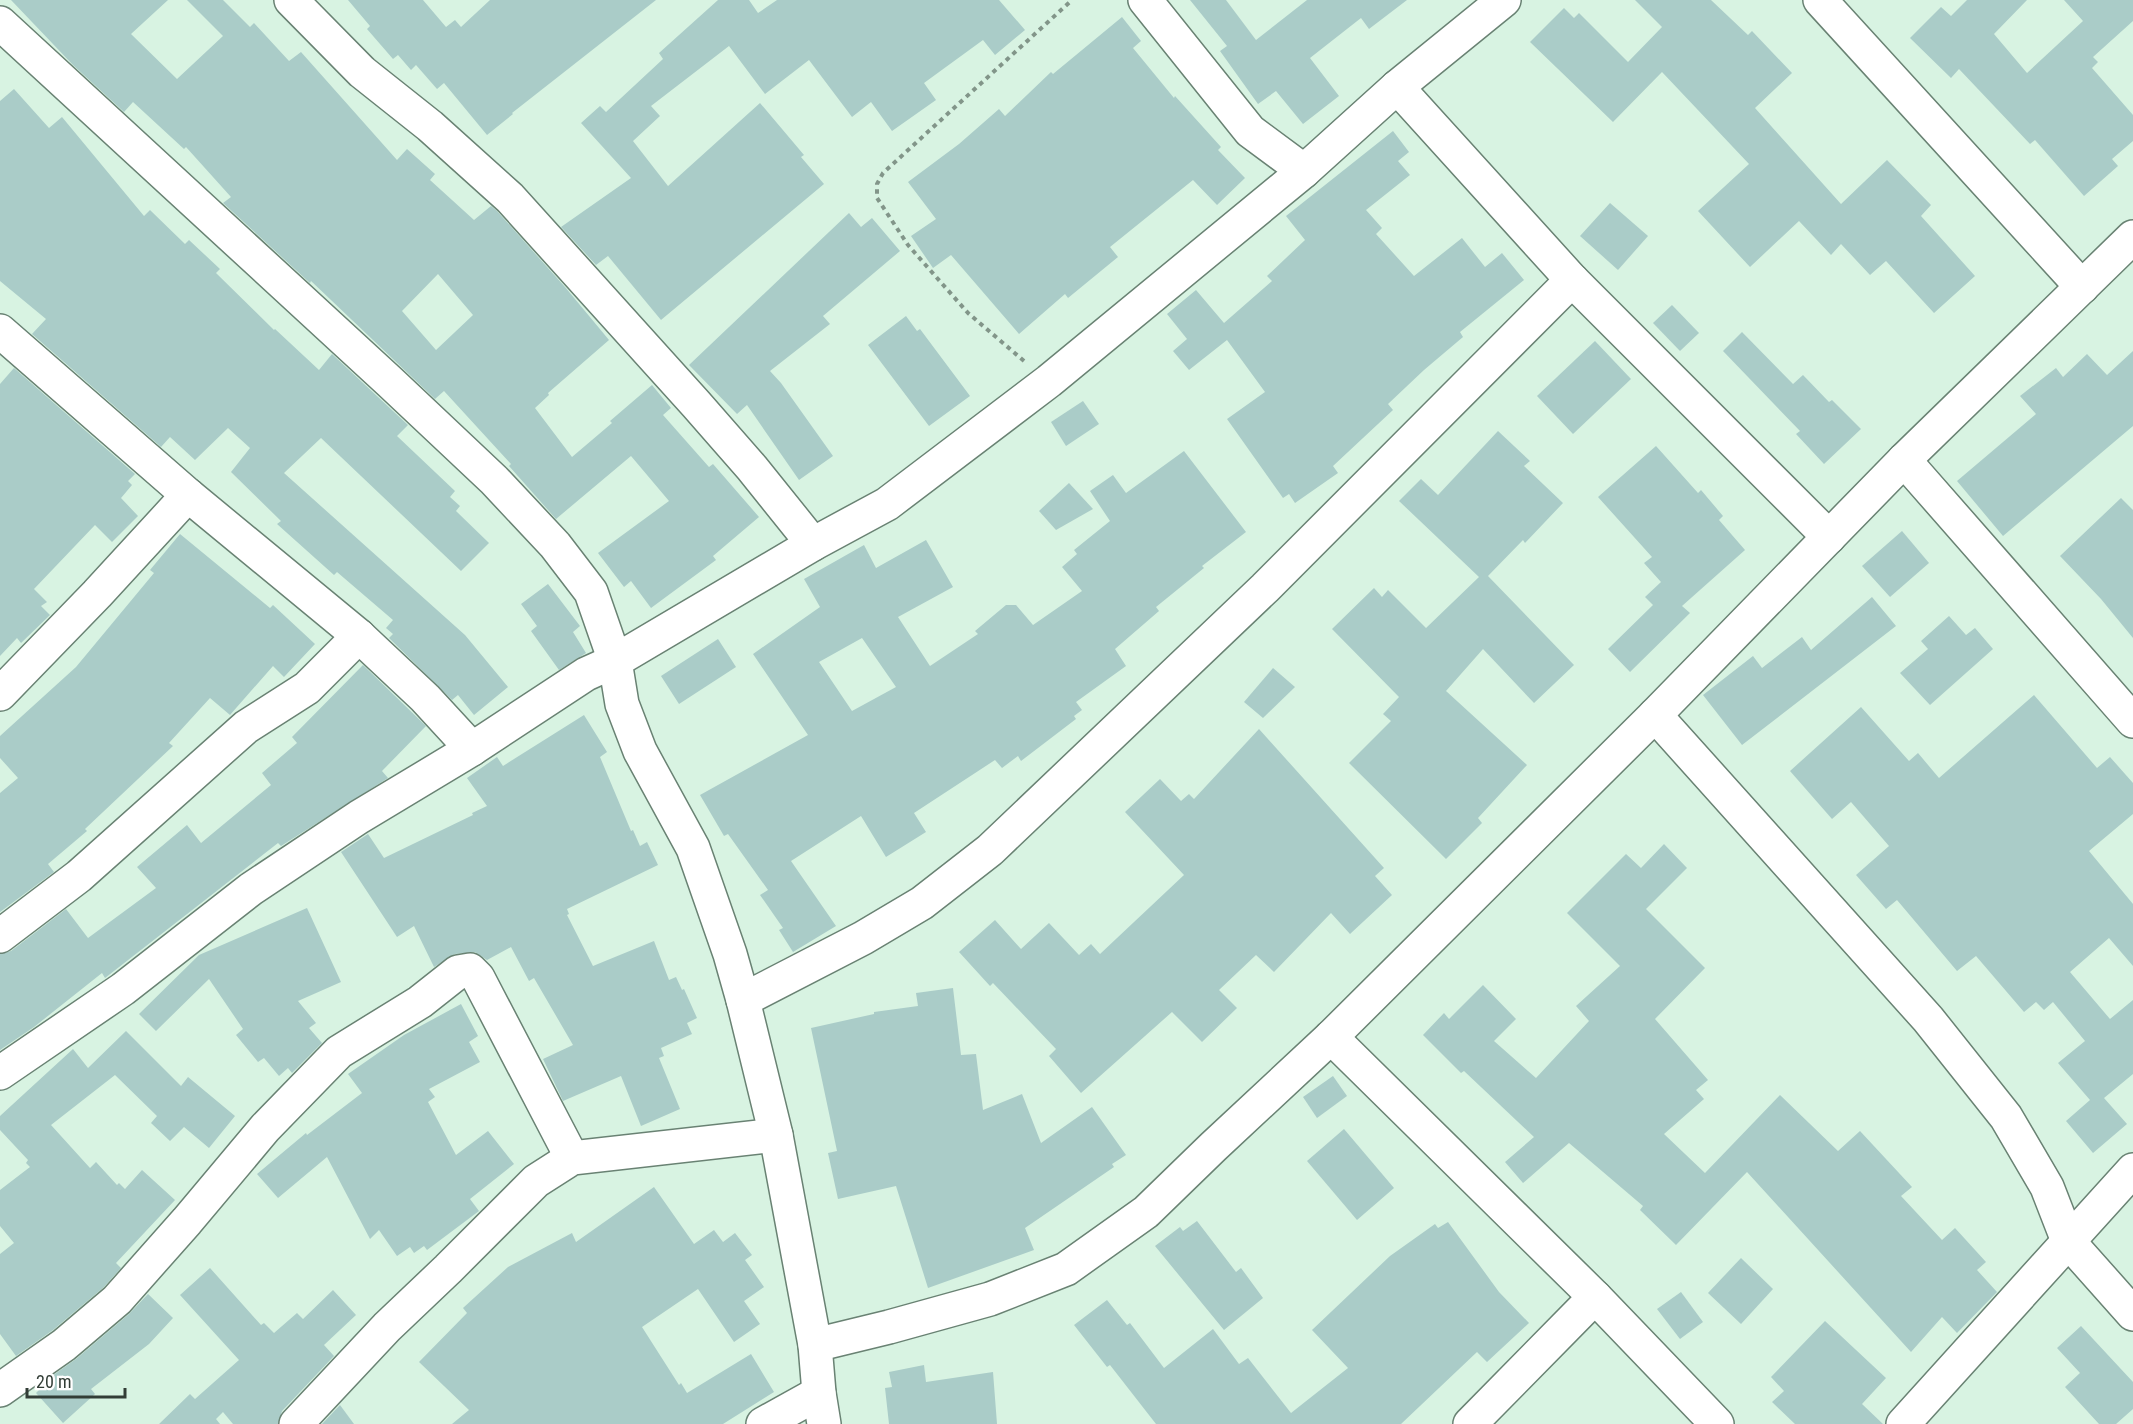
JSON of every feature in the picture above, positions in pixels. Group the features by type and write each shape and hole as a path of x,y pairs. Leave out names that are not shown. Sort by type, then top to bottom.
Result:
{"street":[{"path":"291,0 362,72 430,126 510,198 696,404 752,468 813,544"},
{"path":"1145,0 1250,131 1304,171"},
{"path":"0,1073 123,989 251,889 359,817 472,749 586,674 615,661 813,544 886,504 1048,381 1304,171 1397,87 1504,0"},
{"path":"1820,0 2082,287"},
{"path":"0,24 494,480 555,545 591,592 615,661 622,704 640,750 693,848 730,954 776,1135 815,1345 822,1408 763,1424"},
{"path":"1397,87 1572,280 1829,537"},
{"path":"815,1345 990,1299 1066,1269 1146,1212 1331,1037 1654,715 1904,460 2133,237"},
{"path":"743,1000 863,938 922,903 990,850 1265,588 1572,280"},
{"path":"6,348 359,636 425,698 472,749"},
{"path":"1904,460 2133,721"},
{"path":"0,694 97,594 188,495"},
{"path":"0,936 79,876 246,727 307,688 359,636"},
{"path":"1654,715 1928,1019 2006,1117 2047,1187 2068,1241 2133,1314"},
{"path":"0,1390 64,1344 117,1300 265,1128 339,1052 420,1002 458,972 470,970 478,978 572,1158"},
{"path":"1331,1037 1595,1297 1717,1424"},
{"path":"296,1424 387,1327 536,1181 572,1158 776,1135"},
{"path":"1903,1424 2133,1170"},
{"path":"1470,1424 1595,1297"}],"path":[{"path":"1048,381 968,313 916,253 878,198 877,184 883,172 1072,0"}],"building":[{"path":"11,0 168,0 131,34 177,79 223,36 187,0 223,0 250,27 254,23 289,61 301,52 397,160 407,149 435,174 430,180 474,220 491,206 497,211 609,340 548,393 549,395 535,408 572,457 652,385 671,408 663,415 709,467 713,464 759,517 713,556 716,560 651,608 631,581 624,587 598,553 669,501 631,456 556,519 509,466 511,464 444,391 435,399 311,281 310,283 223,203 231,197 186,147 184,149 133,102 124,112 73,65","holes":["438,274 473,315 436,350 402,311"]},
{"path":"348,0 423,0 446,27 455,20 461,27 490,0 656,0 487,135 444,83 437,89 416,65 411,70 398,55 393,59 367,29 370,26"},
{"path":"718,0 749,0 758,13 777,0 999,0 1025,30 995,55 983,40 924,83 936,100 892,131 871,102 852,117 809,60 765,94 729,46 651,106 660,116 633,141 668,186 760,103 804,155 801,157 824,184 661,320 608,256 596,265 561,227 631,178 581,123 600,106 606,112 663,59 659,53"},
{"path":"1190,0 1226,0 1256,40 1307,0 1407,0 1369,29 1361,18 1310,58 1339,96 1303,124 1276,91 1258,104 1220,51 1227,46"},
{"path":"1635,0 1711,0 1748,35 1752,31 1792,73 1755,108 1841,204 1887,160 1931,205 1921,216 1975,276 1934,313 1886,261 1870,275 1841,244 1831,255 1799,221 1750,267 1698,211 1749,164 1662,72 1613,122 1530,42 1564,8 1574,18 1579,13 1628,62 1662,27"},
{"path":"1967,0 2027,0 1994,34 2027,73 2083,21 2064,0 2133,0 2133,21 2093,57 2098,62 2092,68 2133,115 2133,141 2112,159 2118,166 2084,196 2035,140 2030,144 1959,69 1951,78 1910,38 1941,7 1951,16"},
{"path":"1122,17 1141,41 1133,48 1174,98 1175,96 1221,147 1218,150 1245,178 1217,205 1193,180 1110,247 1118,257 1068,298 1065,294 1019,334 951,255 933,268 911,236 936,219 908,182 959,144 999,109 1005,116 1051,72 1053,74"},
{"path":"14,89 49,128 62,117 144,216 150,210 185,244 189,240 220,269 216,273 319,370 332,354 408,425 397,436 455,491 450,497 460,506 456,511 489,543 461,571 321,438 284,473 465,635 508,687 474,715 458,695 452,700 389,638 393,634 386,628 393,620 337,572 334,575 277,524 281,521 231,472 250,448 228,428 195,460 170,437 161,447 32,334 46,319 0,281 0,101"},
{"path":"1393,131 1409,152 1398,161 1410,175 1366,210 1382,228 1376,234 1414,276 1462,238 1485,267 1502,253 1524,280 1460,332 1463,337 1388,404 1393,410 1333,466 1338,473 1295,503 1289,494 1283,498 1227,419 1265,392 1227,340 1189,370 1173,351 1187,339 1167,314 1196,290 1224,323 1272,281 1267,276 1305,240 1286,216"},
{"path":"1610,203 1648,236 1618,270 1580,236"},
{"path":"849,213 861,227 872,218 900,251 823,316 830,324 770,371 833,456 799,480 747,405 737,414 689,365"},
{"path":"1672,305 1699,333 1680,351 1653,323"},
{"path":"906,316 917,331 920,329 970,396 929,426 868,345"},
{"path":"1742,332 1793,384 1803,375 1829,402 1832,400 1861,429 1824,464 1796,434 1800,431 1723,351"},
{"path":"1595,341 1631,379 1573,434 1537,396"},
{"path":"2133,351 2133,426 2003,536 1957,481 2036,414 2020,396 2056,368 2063,377 2087,354 2107,375"},
{"path":"14,368 135,474 128,481 132,485 121,498 138,516 112,542 95,525 34,589 47,602 41,606 50,615 21,643 17,638 0,656 0,384"},
{"path":"1083,401 1099,424 1066,446 1051,422"},
{"path":"1498,431 1530,461 1524,466 1563,503 1525,543 1523,540 1488,576 1574,665 1534,703 1483,649 1446,691 1527,765 1478,818 1482,823 1446,859 1349,763 1391,721 1383,714 1399,697 1332,629 1374,588 1382,597 1388,590 1426,628 1479,577 1399,501 1421,479 1438,495"},
{"path":"1656,446 1698,493 1701,490 1723,516 1719,520 1745,550 1682,606 1690,613 1630,672 1608,649 1653,605 1645,597 1661,582 1644,563 1652,557 1598,497"},
{"path":"1184,451 1246,532 1202,566 1204,568 1156,607 1159,611 1115,649 1126,666 1076,702 1082,710 1074,716 1076,719 1021,761 1018,756 1002,768 995,760 914,813 926,832 886,857 861,816 791,861 836,926 793,952 779,930 783,928 760,895 768,890 728,834 724,836 700,795 808,735 753,654 820,607 804,579 864,545 876,568 926,540 953,587 898,617 930,666 978,634 975,631 1006,605 1016,605 1033,625 1082,591 1062,567 1077,554 1074,550 1110,521 1090,491 1113,475 1126,493","holes":["862,638 896,687 852,711 819,662"]},
{"path":"1069,483 1093,509 1056,530 1039,511"},
{"path":"2121,498 2133,510 2133,638 2101,599 2060,556"},
{"path":"1902,531 1929,563 1890,597 1862,566"},
{"path":"180,534 270,608 273,605 315,644 284,677 273,666 230,715 210,698 169,743 173,746 85,829 87,831 48,864 54,872 0,912 0,793 18,778 0,758 0,736 76,667 154,573 150,570"},
{"path":"548,584 580,626 573,632 586,653 559,670 531,631 537,626 521,604"},
{"path":"1872,597 1896,626 1742,745 1703,695 1753,656 1762,668 1802,637 1811,650"},
{"path":"1949,616 1966,635 1975,628 1993,649 1930,705 1900,673 1928,649 1921,641"},
{"path":"718,639 736,667 679,704 661,676"},
{"path":"363,665 426,726 382,771 388,778 281,846 278,843 105,978 102,973 34,1027 0,1050 0,954 11,951 66,909 88,938 156,888 137,867 187,825 201,843 271,785 262,773 297,743 292,737"},
{"path":"1273,668 1295,687 1263,718 1244,702"},
{"path":"2034,695 2097,768 2110,757 2133,783 2133,814 2089,851 2133,904 2133,966 2109,938 2070,972 2110,1019 2133,1000 2133,1074 2104,1098 2127,1124 2093,1153 2066,1121 2090,1100 2058,1063 2085,1041 2053,1002 2044,1010 2036,1002 2024,1012 1976,956 1957,971 1897,900 1886,909 1856,875 1889,846 1851,802 1832,819 1790,771 1861,707 1909,761 1918,753 1939,778"},
{"path":"584,715 607,752 600,757 631,831 633,830 640,846 647,842 658,865 567,909 569,914 567,915 593,966 654,941 669,980 676,977 697,1018 687,1023 692,1034 661,1048 664,1056 659,1058 680,1109 641,1126 621,1076 563,1101 543,1059 573,1045 534,978 529,981 511,947 487,960 475,952 455,954 434,967 414,926 397,937 341,852 368,834 384,858 473,815 472,813 487,806 467,778 497,757 503,766"},
{"path":"1259,729 1384,868 1375,876 1392,895 1350,934 1331,913 1274,972 1256,955 1219,990 1237,1008 1202,1042 1172,1012 1081,1093 1049,1056 1056,1049 993,983 990,986 959,952 995,920 1021,949 1049,923 1079,955 1091,944 1100,954 1184,875 1125,812 1160,779 1181,801 1189,794 1194,799"},
{"path":"1664,844 1687,868 1646,909 1705,968 1655,1019 1708,1080 1696,1090 1704,1099 1664,1134 1705,1173 1780,1095 1838,1151 1860,1131 1912,1187 1901,1196 1942,1240 1955,1228 1986,1262 1977,1270 1997,1292 1957,1333 1942,1317 1911,1352 1747,1172 1676,1245 1640,1210 1643,1206 1569,1143 1523,1183 1505,1162 1534,1137 1464,1071 1461,1073 1423,1035 1444,1013 1449,1019 1483,985 1516,1019 1494,1041 1536,1078 1589,1021 1576,1006 1620,966 1567,913 1626,854 1641,868"},
{"path":"307,908 341,982 298,1001 316,1023 309,1028 322,1043 292,1073 288,1068 279,1076 264,1058 258,1062 236,1035 243,1029 209,979 156,1031 139,1014 199,955"},
{"path":"953,988 961,1055 976,1054 983,1110 1022,1094 1041,1143 1092,1107 1126,1155 1112,1164 1114,1167 1025,1228 1034,1250 928,1288 896,1186 838,1199 828,1153 837,1151 811,1028 874,1014 874,1012 918,1006 916,993"},
{"path":"461,1004 478,1036 469,1042 480,1062 429,1089 435,1097 428,1102 456,1155 488,1131 514,1164 470,1199 479,1211 427,1250 424,1246 414,1253 410,1247 397,1256 379,1230 370,1239 327,1157 278,1198 257,1174 306,1133 307,1135 362,1093 348,1074 404,1035"},
{"path":"126,1031 181,1086 188,1077 235,1116 209,1148 184,1127 170,1141 151,1123 157,1116 115,1075 51,1125 90,1168 96,1162 117,1185 119,1183 125,1189 142,1170 175,1200 116,1263 121,1268 104,1287 53,1330 16,1356 0,1334 0,1254 14,1243 0,1226 0,1190 30,1167 26,1163 28,1160 0,1130 0,1116 73,1049 88,1068"},
{"path":"1333,1076 1347,1096 1317,1118 1303,1097"},
{"path":"1344,1129 1394,1188 1357,1220 1307,1161"},
{"path":"654,1187 694,1244 714,1230 723,1242 735,1233 752,1255 745,1260 764,1287 744,1301 760,1324 734,1342 698,1289 642,1327 679,1385 681,1383 687,1393 751,1354 774,1392 723,1424 452,1424 469,1410 419,1362 467,1313 463,1308 508,1267 572,1233 576,1242"},
{"path":"1197,1221 1236,1272 1241,1268 1263,1298 1224,1330 1155,1246 1180,1227 1183,1231"},
{"path":"1448,1222 1499,1292 1529,1323 1487,1362 1477,1352 1401,1424 1156,1424 1110,1365 1107,1367 1074,1325 1107,1300 1127,1325 1130,1323 1164,1368 1213,1329 1239,1364 1248,1358 1291,1413 1348,1368 1312,1330 1390,1256 1435,1224 1438,1228"},
{"path":"1741,1258 1773,1289 1741,1324 1708,1293"},
{"path":"210,1268 261,1325 264,1323 274,1333 297,1313 303,1319 333,1290 356,1315 324,1345 334,1356 282,1411 278,1424 233,1424 223,1412 216,1419 220,1424 159,1424 190,1394 195,1399 239,1360 180,1295"},
{"path":"1681,1292 1703,1322 1680,1339 1657,1309"},
{"path":"148,1294 173,1318 149,1344 91,1389 95,1394 63,1423 36,1393 40,1389 38,1386 76,1359 129,1314"},
{"path":"1825,1321 1886,1378 1862,1404 1883,1424 1795,1424 1772,1402 1784,1391 1771,1377"},
{"path":"2081,1326 2133,1382 2133,1409 2116,1424 2099,1424 2065,1387 2080,1373 2057,1348"},
{"path":"924,1365 926,1382 993,1372 997,1424 889,1424 885,1388 892,1387 889,1372"},
{"path":"340,1405 354,1424 322,1424"}]}
